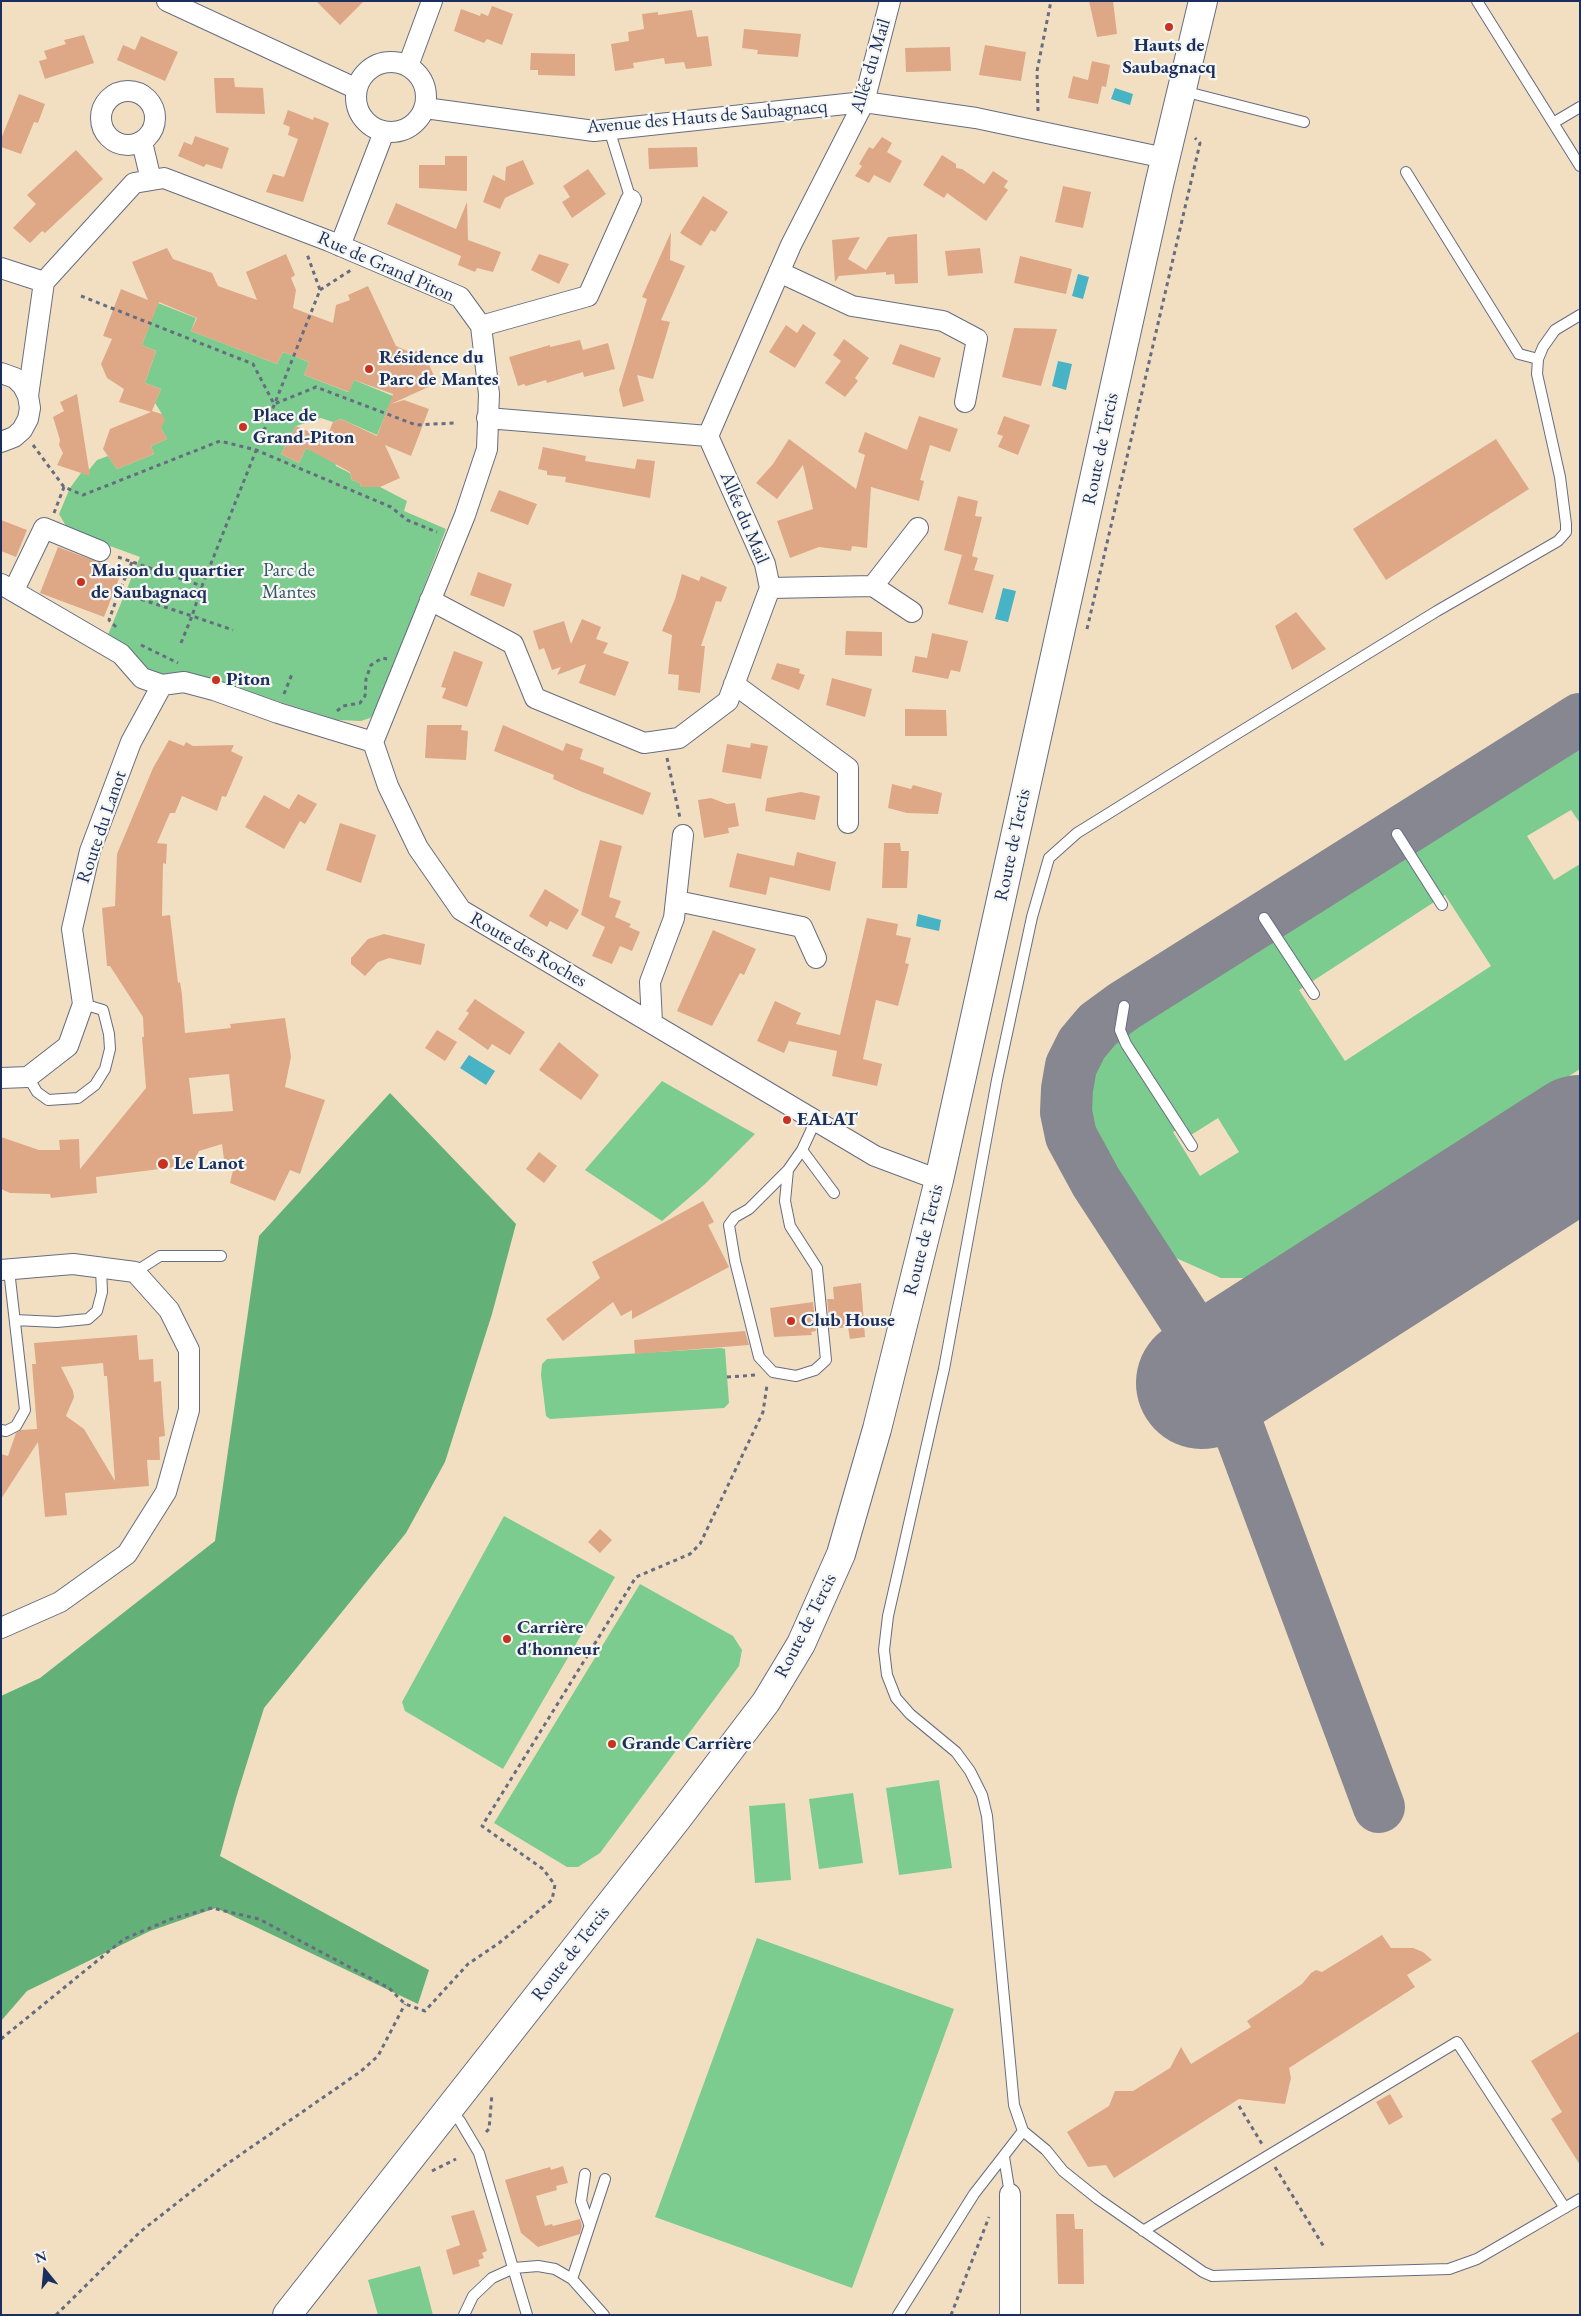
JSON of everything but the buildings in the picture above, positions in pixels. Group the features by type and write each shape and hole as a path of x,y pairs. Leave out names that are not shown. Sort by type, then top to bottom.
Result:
{"main road":[{"name":"Route de Tercis","path":"287,2315 766,1702 801,1644 841,1554 877,1429 939,1180 1166,158 1203,1"}],"street":[{"path":"167,1 357,89"},
{"path":"408,66 432,1"},
{"name":"Allée du Mail","path":"430,600 513,644 535,698 644,742 679,738 728,701 770,588 765,564 708,436 779,272 864,102 890,1"},
{"path":"398,63 408,66 424,84 426,96 425,108 413,125 399,131 384,132 364,121 358,111 357,89 361,79 377,66 398,63"},
{"name":"Avenue des Hauts de Saubagnacq","path":"425,108 594,131 864,102 976,118 1166,158"},
{"path":"340,246 384,132"},
{"path":"142,142 151,180"},
{"name":"Rue de Grand Piton","path":"44,282 134,183 164,178 340,246 460,297 481,326 489,394 487,449 465,515 454,538 374,742"},
{"path":"481,326 588,296 631,200"},
{"path":"1,268 44,282 28,396"},
{"path":"779,272 852,306 943,321 977,339 965,402"},
{"path":"1,373 15,378 23,386 28,396 30,408 28,419 22,430 14,437 1,442"},
{"path":"487,418 708,436"},
{"path":"100,551 44,528 8,587 121,654 142,678 162,685 184,682 207,688 374,742"},
{"path":"873,586 918,528"},
{"path":"770,588 873,586 912,612"},
{"path":"734,684 848,768 848,823"},
{"name":"Route du Lanot","path":"28,1077 68,1046 83,1004 72,929 90,851 131,742 162,685"},
{"name":"Route des Roches","path":"374,742 388,786 418,848 461,910 875,1156 939,1180"},
{"path":"652,1023 650,982 674,918 683,835"},
{"path":"677,901 802,927 816,958"},
{"path":"1,1078 28,1077"},
{"path":"1,1628 60,1602 126,1554 166,1492 190,1410 189,1350 169,1310 135,1272 73,1264 5,1270"},
{"path":"1010,2194 1010,2315"}],"lane":[{"path":"1477,1 1580,166"},
{"path":"1182,90 1304,122"},
{"path":"1554,124 1580,107"},
{"path":"609,129 631,200"},
{"path":"1406,172 1519,354 1538,359"},
{"path":"1580,315 1555,330 1543,347 1538,359 1537,374 1560,477 1566,524 1566,532 1558,541 1437,611 1077,833 1049,858 1032,917 997,1080 944,1369 888,1616 884,1650 887,1674 896,1698 910,1714 956,1752 970,1771 982,1795 987,1816 1014,2105 1024,2131 1046,2150 1063,2171 1143,2231 1203,2272 1212,2276 1449,2268 1477,2259 1580,2199"},
{"path":"1397,834 1442,905"},
{"path":"1264,918 1314,994"},
{"path":"28,1077 38,1092 48,1100 78,1098 95,1085 105,1069 110,1049 109,1034 103,1010 83,1004"},
{"path":"1124,1006 1120,1030 1126,1044 1192,1146"},
{"path":"788,1170 785,1201 790,1226 818,1268 826,1339 826,1360 815,1370 796,1376 773,1372 759,1357 735,1261 729,1225 735,1217 750,1209 788,1170 802,1150 816,1120"},
{"path":"802,1150 834,1194"},
{"path":"135,1272 160,1256 221,1256"},
{"path":"15,1320 57,1322 88,1319 98,1311 102,1292 101,1268"},
{"path":"1,1430 6,1431 16,1426 25,1410 15,1320 5,1270"},
{"path":"1143,2231 1456,2042 1565,2208"},
{"path":"448,2109 460,2121 480,2153 527,2315"},
{"path":"898,2315 974,2194 1024,2131"},
{"path":"1004,2157 1010,2194"},
{"path":"585,2174 581,2202 590,2224"},
{"path":"572,2279 605,2179"},
{"path":"464,2315 473,2296 492,2278 514,2268 538,2266 555,2269 572,2279 604,2315"}],"path":[{"path":"1041,132 1037,71 1051,1"},
{"path":"300,230 320,290"},
{"path":"181,643 320,290 367,258"},
{"path":"81,296 253,364 274,404"},
{"path":"274,404 316,387 416,425 454,423"},
{"path":"22,430 64,487 83,495 220,441 256,450 391,507 407,520 454,538"},
{"path":"48,530 64,487"},
{"path":"100,551 202,586"},
{"path":"122,632 109,620 132,562"},
{"path":"119,592 233,630"},
{"path":"132,641 181,664"},
{"path":"330,729 337,711 343,706 360,703 365,696 366,679 371,665 382,658 404,664"},
{"path":"282,698 292,674"},
{"path":"664,740 683,835"},
{"path":"727,1376 759,1375"},
{"path":"1,2039 124,1939 171,1919 212,1908 259,1919 389,1988 405,2004 425,2012 468,1964 499,1943 552,1900 555,1885 543,1869 482,1826 636,1577 690,1554 700,1544 763,1412 767,1397 767,1382"},
{"path":"56,2315 140,2232 224,2166 366,2067 378,2056 405,2004"},
{"path":"1239,2106 1324,2247"},
{"path":"952,2315 991,2213"}],"green space":[{"name":"Parc de Mantes","path":"158,303 196,318 191,331 277,364 283,352 309,362 304,375 348,392 354,380 393,396 377,435 341,419 333,422 321,418 296,426 281,454 299,463 306,448 335,462 336,466 350,473 352,480 360,483 361,487 380,487 407,501 404,511 446,529 378,707 370,718 361,721 338,720 183,672 155,677 107,637 140,557 69,531 59,514 70,488 81,473 89,470 97,460 108,456 117,469 154,454 151,446 167,439 161,428 162,414 155,403 161,389 145,383 156,351 142,345"},
{"path":"1580,746 1580,823 1571,810 1527,836 1554,880 1580,864 1580,1069 1266,1270 1244,1278 1221,1278 1176,1258 1161,1240 1087,1122 1086,1099 1090,1076 1111,1042","holes":["1445,895 1491,966 1345,1061 1299,990","1218,1118 1239,1152 1200,1176 1173,1132 1185,1124 1191,1135"]},
{"path":"662,1081 755,1134 705,1184 662,1221 585,1170"},
{"path":"390,1093 516,1224 492,1314 445,1462 406,1533 264,1708 220,1856 429,1970 418,2004 216,1908 150,1931 27,1991 1,2021 1,1696 40,1678 215,1541 259,1236"},
{"path":"725,1349 729,1403 724,1408 550,1419 546,1416 541,1375 542,1364 547,1359"},
{"name":"Carrière d'honneur","path":"504,1516 615,1577 503,1769 405,1711 402,1702"},
{"name":"Grande Carrière","path":"640,1584 733,1636 742,1650 739,1666 600,1853 578,1867 567,1867 494,1823"},
{"path":"939,1780 952,1868 899,1875 886,1788"},
{"path":"853,1793 863,1863 819,1869 809,1799"},
{"path":"785,1803 791,1880 755,1883 749,1806"},
{"path":"757,1938 954,2009 852,2288 655,2217"},
{"path":"420,2266 433,2315 378,2315 368,2280"}],"water":[{"path":"1115,88 1133,94 1130,105 1111,99"},
{"path":"1078,274 1089,277 1083,299 1072,296"},
{"path":"1058,361 1072,364 1066,390 1052,386"},
{"path":"1003,588 1016,591 1008,622 995,619"},
{"path":"918,914 941,920 939,931 916,926"},
{"path":"469,1055 495,1071 486,1085 460,1068"}],"taxiway":[{"path":"1289,1323 1244,1351 1232,1355 1220,1355 1207,1350 1096,1182 1071,1136 1066,1112 1071,1066 1082,1044 1098,1025 1124,1006 1580,719"},
{"path":"1239,1430 1379,1807"}],"runway":[{"path":"1202,1383 1580,1141"}],"place":[{"name":"Hauts de Saubagnacq","path":"1169,27"},
{"name":"Résidence du Parc de Mantes","path":"369,369"},
{"name":"Place de Grand-Piton","path":"243,427"},
{"name":"Maison du quartier de Saubagnacq","path":"81,582"},
{"name":"Piton","path":"216,680"},
{"name":"EALAT","path":"787,1120"},
{"name":"Le Lanot","path":"163,1164"},
{"name":"Club House","path":"791,1321"},
{"name":"Carrière d'honneur","path":"507,1639"},
{"name":"Grande Carrière","path":"612,1744"}]}
